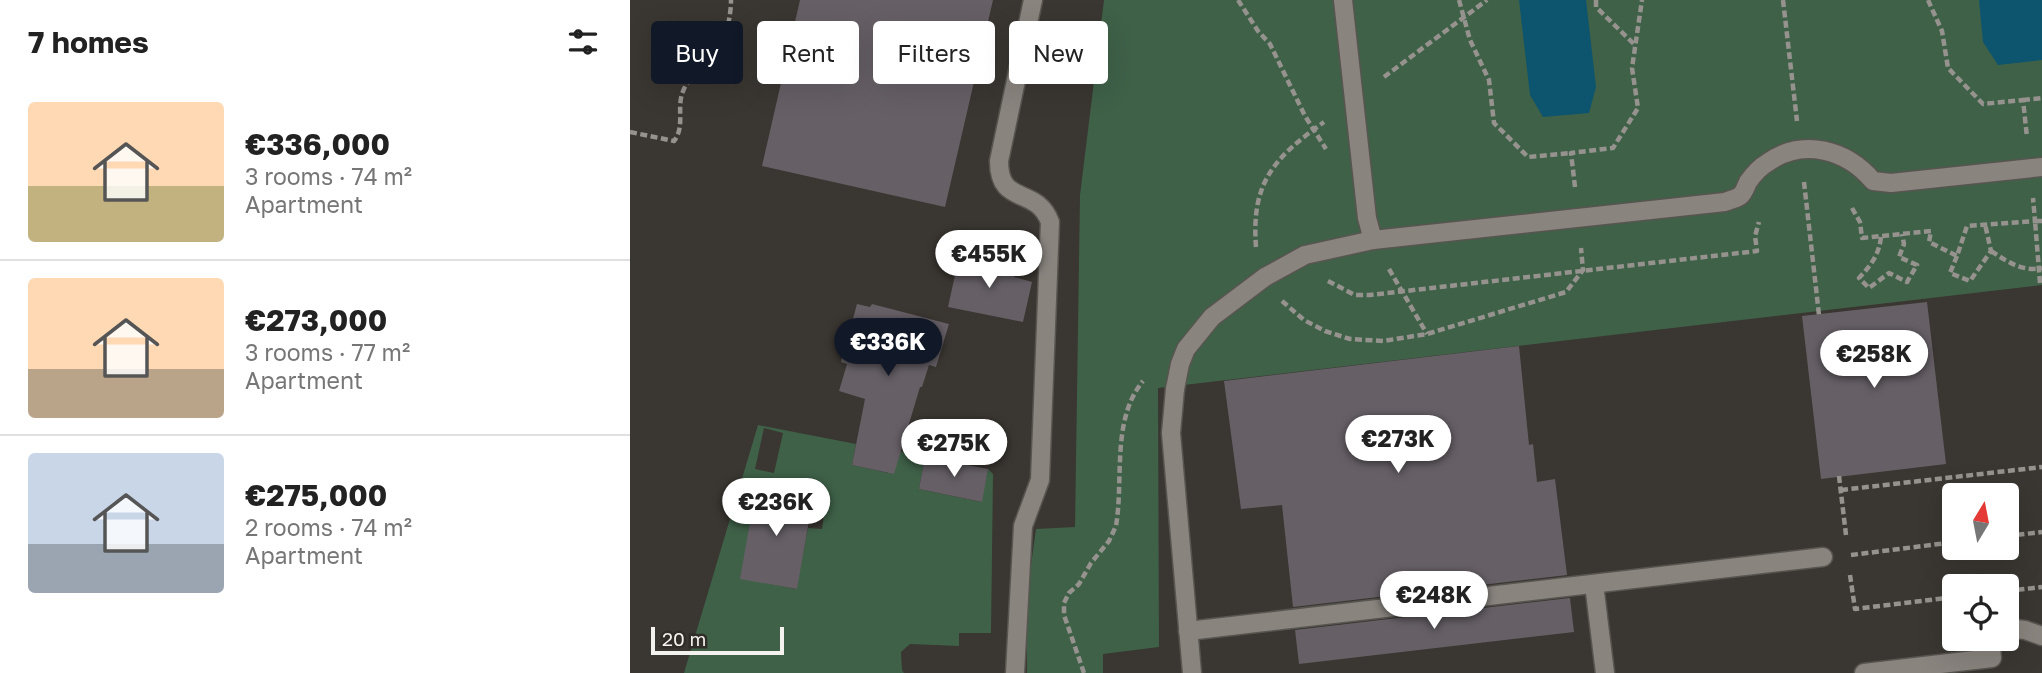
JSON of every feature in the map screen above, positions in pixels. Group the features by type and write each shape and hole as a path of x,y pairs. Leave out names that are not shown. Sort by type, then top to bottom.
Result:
{"street":[{"path":"1016,673 1023,526 1040,480 1050,222 1040,204 1009,190 999,172 999,161 1033,0"},
{"path":"1343,0 1367,218 1373,240"},
{"path":"1192,673 1171,433 1175,389 1186,349 1212,317 1265,277 1304,255 1373,240 1725,202 1741,195 1751,178 1767,163 1785,153 1800,149 1820,149 1843,155 1862,167 1873,181 1891,183 2036,167"},
{"path":"1188,631 1823,557"},
{"path":"1594,584 1605,673"},
{"path":"2019,629 2042,636"},
{"path":"1864,673 1992,658 1991,651"}],"path":[{"path":"630,132 674,141 680,133 682,94 693,74 720,49 731,11 731,0"},
{"path":"1238,0 1244,12 1270,44 1327,151"},
{"path":"1460,0 1462,19 1489,80 1494,123 1528,157 1571,153"},
{"path":"1265,277 1256,247 1254,226 1258,201 1268,176 1285,151 1487,0"},
{"path":"1596,0 1596,7 1637,46"},
{"path":"1783,0 1819,315"},
{"path":"1928,0 1942,31 1948,68 1983,104 2042,98"},
{"path":"2023,100 2036,167 2035,221 2040,283"},
{"path":"1844,202 1853,209 1860,222 1862,238 1931,231 1929,242 1957,256"},
{"path":"1304,255 1316,271 1343,290 1363,295 1402,293 1756,251 1755,236 1763,215"},
{"path":"1991,251 1970,281 1950,273 1967,226 2042,221"},
{"path":"1985,224 1991,251 2011,264 2028,270 2040,268"},
{"path":"1881,236 1880,249 1859,278 1869,288 1889,273 1907,282 1917,265 1899,257 1904,244 1902,234"},
{"path":"1373,240 1427,334"},
{"path":"1084,673 1064,615 1064,603 1109,541 1116,526 1123,422 1130,400 1140,383 1156,367 1186,349"},
{"path":"1841,490 2042,467 2042,472"},
{"path":"2020,535 2042,532"},
{"path":"1857,554 1942,544"},
{"path":"2019,590 2042,587"},
{"path":"1855,609 1942,599"}],"green space":[{"path":"1104,0 2042,0 2042,285 1158,388 1159,647 1103,654 1103,673 1027,673 1027,594 1036,529 1075,527 1080,195 1094,84 1108,84 1108,21 1101,21"},
{"path":"758,425 856,444 852,465 888,473 894,450 925,457 919,489 981,502 988,469 993,474 991,633 959,633 959,646 910,644 901,652 904,673 684,673","holes":["764,428 783,433 774,473 755,469","812,499 817,506 825,508 822,529 808,528 796,589 741,578"]}],"water":[{"path":"1519,0 1586,0 1596,87 1589,113 1543,117 1530,95"},
{"path":"1979,0 2042,0 2042,60 1998,65 1983,42"}],"building":[{"path":"800,0 993,0 988,21 873,21 873,84 974,84 945,207 762,166 781,84 859,84 859,21 795,21"},
{"path":"959,257 1015,269 1014,277 1032,282 1023,322 948,307"},
{"path":"1927,302 1946,464 1821,479 1802,316"},
{"path":"857,304 870,307 872,304 949,324 936,367 929,365 920,387 894,474 852,465 865,399 839,391 847,364 841,362"},
{"path":"1519,346 1529,445 1533,444 1537,482 1555,479 1567,575 1293,607 1282,505 1241,509 1224,381"},
{"path":"925,457 988,469 982,502 919,489"},
{"path":"756,488 813,498 797,589 740,579"},
{"path":"1570,598 1574,632 1299,664 1295,630"}]}
